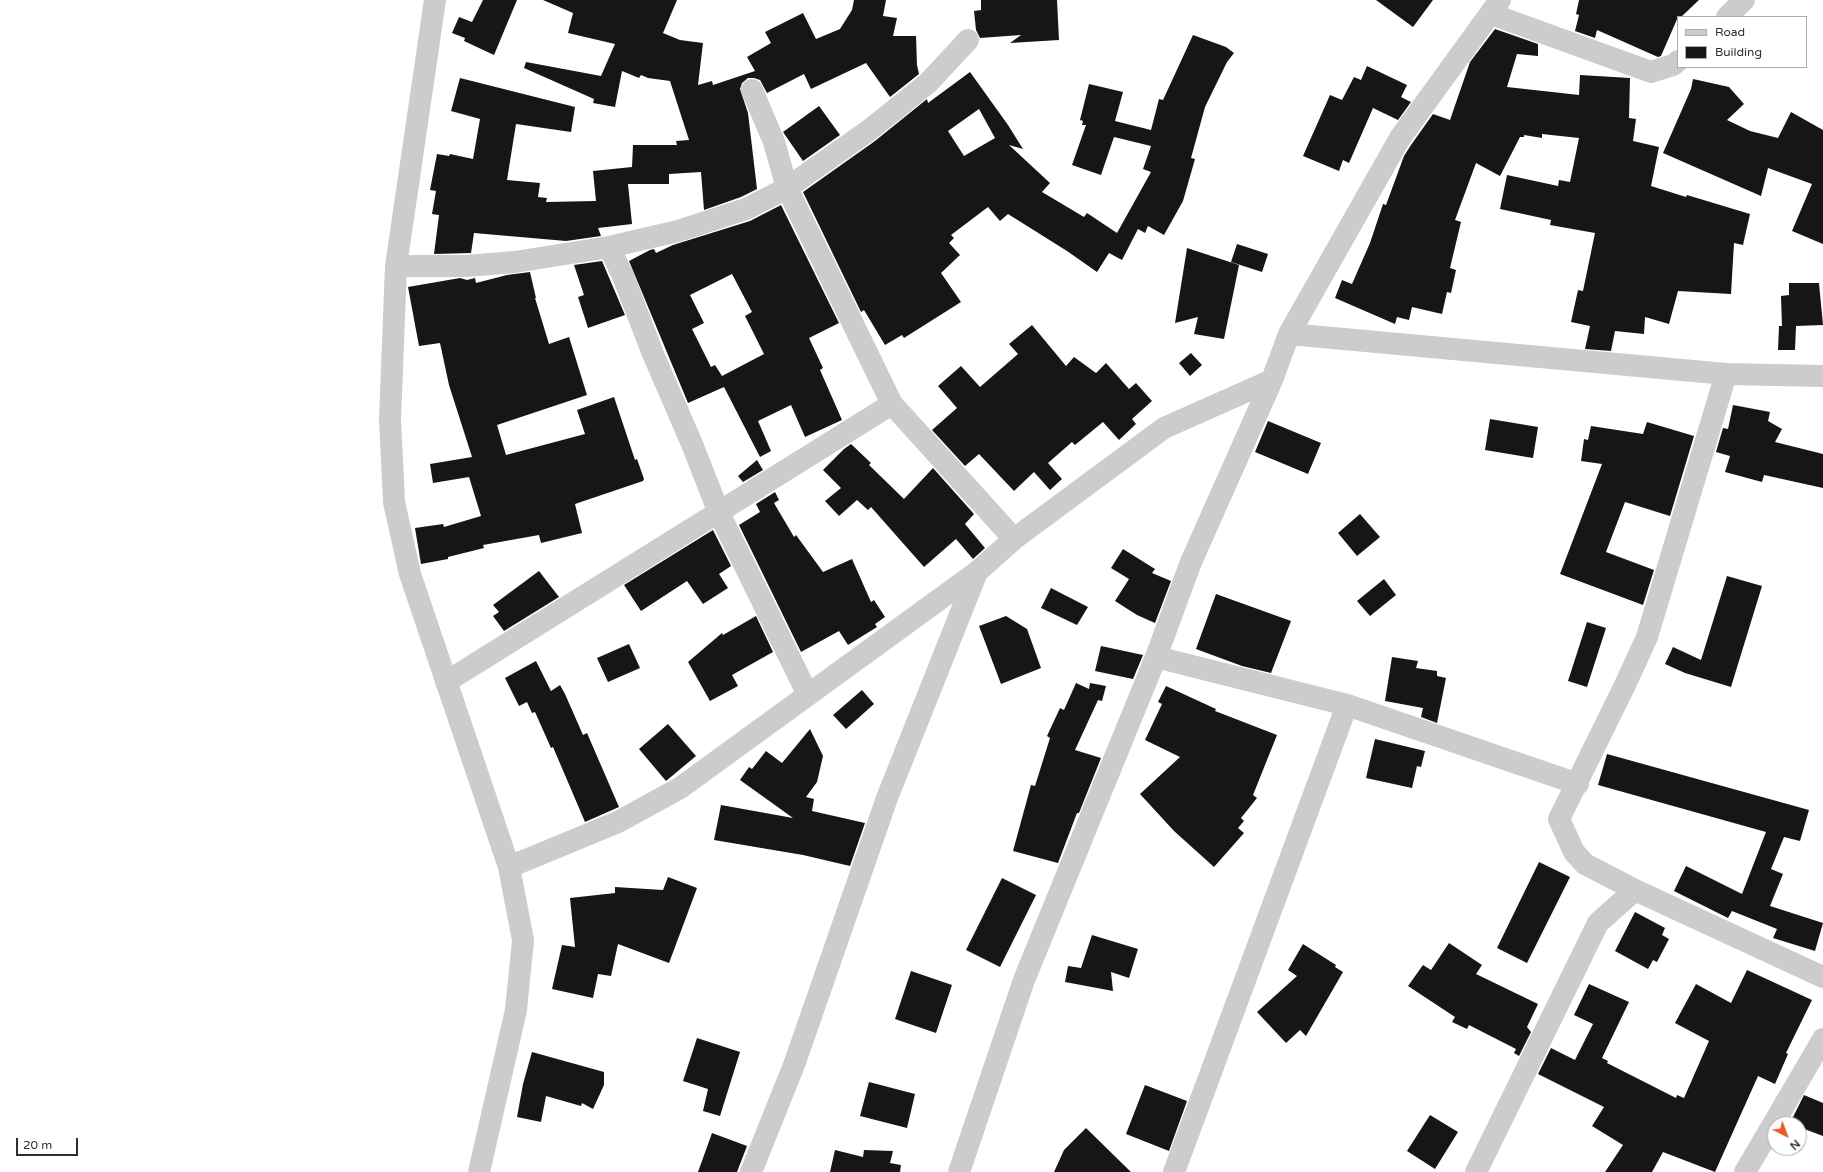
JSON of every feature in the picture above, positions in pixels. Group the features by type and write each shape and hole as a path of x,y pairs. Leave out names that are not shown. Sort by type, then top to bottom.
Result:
{"street":[{"path":"435,0 396,266 390,420 394,502 410,574 509,868 524,940 516,1010 479,1172"},
{"path":"1728,16 1744,0"},
{"path":"959,1172 1024,980 1156,657 1191,562 1272,380 1289,334 1400,138 1496,7 1651,72 1673,65 1677,62"},
{"path":"396,266 466,266 515,262 609,247 678,231 746,209 787,188 868,131 928,83 968,40"},
{"path":"752,90 774,142 787,188 892,404 1014,539"},
{"path":"609,247 623,276 653,354 692,444 719,513 808,695"},
{"path":"1289,334 1726,374 1823,376"},
{"path":"1726,374 1647,637 1578,784 1559,819 1574,852 1585,864 1635,890 1823,977"},
{"path":"509,868 618,822 680,788 977,572 1014,539 1164,428 1272,380"},
{"path":"446,682 892,404"},
{"path":"751,1172 794,1065 887,798 977,572"},
{"path":"1156,657 1347,705 1578,784"},
{"path":"1174,1172 1347,705"},
{"path":"1476,1172 1598,923 1635,890"},
{"path":"1745,1172 1823,1038"}],"building":[{"path":"483,0 517,0 494,55 464,41 465,38 452,33 459,17 472,22"},
{"path":"543,0 677,0 663,33 680,40 703,43 698,85 712,81 713,85 755,71 747,57 771,43 765,32 803,13 816,39 840,29 852,10 854,0 886,0 883,16 897,18 893,36 916,36 917,65 919,74 890,97 866,63 811,89 804,74 767,93 760,80 748,78 742,83 740,89 748,113 757,189 741,197 704,210 701,172 669,174 669,184 628,184 632,224 598,228 601,236 566,241 474,233 471,253 434,254 439,215 432,214 436,191 430,190 437,154 449,156 450,154 473,159 480,119 451,111 460,78 575,107 571,132 516,124 507,180 540,183 538,197 547,198 546,202 596,201 593,171 632,167 633,145 677,145 676,141 689,140 670,81 648,78 641,75 639,78 622,71 615,107 593,103 594,99 524,68 526,62 601,76 615,44 568,33 573,13"},
{"path":"981,0 1057,0 1059,40 1010,43 1021,35 980,38 976,30 974,11 981,10"},
{"path":"1376,0 1433,0 1413,27"},
{"path":"1579,0 1699,0 1682,16 1677,16 1677,19 1661,56 1658,57 1597,30 1595,38 1575,31 1579,15 1576,14"},
{"path":"1495,29 1538,44 1538,56 1517,54 1507,87 1579,95 1580,75 1630,78 1629,118 1636,119 1633,141 1659,147 1651,186 1750,214 1743,245 1734,243 1731,294 1678,291 1669,324 1645,317 1644,334 1615,331 1611,351 1585,349 1590,326 1571,322 1578,290 1583,291 1595,233 1550,225 1551,220 1500,209 1507,175 1558,186 1559,180 1570,182 1579,138 1542,134 1542,138 1524,135 1524,137 1520,137 1500,176 1476,163 1455,220 1461,222 1450,268 1456,270 1451,293 1447,292 1442,314 1412,307 1409,320 1397,317 1395,324 1335,298 1342,280 1352,284 1370,243 1383,204 1386,205 1404,156 1433,114 1450,120 1470,62"},
{"path":"1193,35 1226,47 1234,53 1227,62 1205,107 1191,158 1195,159 1183,201 1164,235 1148,226 1145,233 1138,229 1122,260 1109,253 1097,272 1067,251 1008,214 1000,221 988,207 951,235 954,238 949,243 960,255 941,273 961,302 904,338 902,335 885,345 864,310 861,312 803,192 875,141 927,99 928,103 970,72 1008,125 1023,149 1009,145 1050,183 1042,192 1084,217 1087,213 1117,233 1151,172 1143,169 1151,146 1114,137 1101,175 1072,165 1086,125 1082,125 1083,121 1080,120 1089,84 1123,92 1115,121 1151,130 1159,99 1163,100","holes":["979,109 995,138 964,156 948,131"]},
{"path":"1367,66 1407,85 1401,97 1411,102 1398,120 1373,108 1349,163 1343,160 1339,171 1303,156 1330,95 1342,100 1354,77 1361,80"},
{"path":"1693,79 1729,87 1744,104 1727,120 1750,131 1778,138 1791,112 1823,130 1823,244 1792,231 1812,184 1768,168 1761,196 1663,153 1691,89"},
{"path":"819,106 840,135 803,161 783,132"},
{"path":"781,205 839,323 809,338 823,368 820,370 842,420 805,437 791,405 758,421 771,451 760,457 724,387 688,403 629,261 650,250 654,249 656,253 673,245 750,221","holes":["732,274 752,312 745,316 764,354 722,376 715,365 711,367 692,329 704,323 690,295"]},
{"path":"1237,244 1268,254 1262,272 1231,262"},
{"path":"1187,248 1239,265 1224,339 1194,334 1198,317 1175,323"},
{"path":"602,261 625,315 588,328 578,297 584,295 574,265"},
{"path":"530,272 535,298 549,344 569,337 587,395 497,425 506,455 585,434 577,410 614,397 635,460 637,459 644,479 643,481 575,504 582,533 541,543 539,535 483,545 484,548 448,557 448,559 421,564 415,528 443,524 444,527 481,516 469,477 433,483 430,464 472,457 449,385 440,343 419,346 408,287 460,278 467,280 475,278 476,283 507,275"},
{"path":"1789,283 1819,283 1823,325 1796,326 1795,350 1778,350 1779,326 1782,326 1781,296 1789,295"},
{"path":"1032,325 1066,366 1074,357 1096,373 1106,363 1129,389 1136,383 1152,401 1132,419 1136,424 1119,440 1103,422 1075,445 1072,442 1048,463 1062,479 1050,490 1034,472 1014,491 979,454 965,466 932,430 957,408 938,386 961,366 980,387 1018,354 1009,344"},
{"path":"1191,353 1202,365 1190,376 1179,363"},
{"path":"1733,405 1770,412 1768,421 1782,429 1775,442 1823,454 1823,488 1764,475 1762,482 1725,472 1730,456 1716,452 1723,428 1728,429"},
{"path":"1490,419 1538,427 1533,458 1485,450"},
{"path":"1268,421 1321,443 1308,474 1255,452"},
{"path":"1647,422 1694,436 1670,516 1625,502 1606,552 1654,570 1643,605 1560,574 1602,464 1581,461 1584,439 1588,440 1591,426 1643,434"},
{"path":"851,444 871,463 869,465 904,499 933,468 974,514 965,524 985,548 973,559 956,539 924,567 871,507 868,510 857,500 839,516 825,501 841,488 823,470"},
{"path":"757,460 763,470 743,482 738,476"},
{"path":"775,492 779,500 774,503 794,537 796,535 823,572 852,559 871,602 874,600 885,617 875,624 877,627 848,645 839,631 801,652 739,525 760,512 756,504"},
{"path":"1360,514 1380,537 1357,556 1338,533"},
{"path":"713,530 731,566 719,574 728,588 703,604 687,581 641,611 624,585"},
{"path":"1123,549 1155,569 1152,573 1171,581 1155,623 1137,615 1115,601 1129,579 1111,568"},
{"path":"539,571 559,597 504,631 493,616 499,612 493,605"},
{"path":"1727,576 1762,586 1731,687 1685,673 1665,664 1673,647 1701,660"},
{"path":"1384,579 1396,595 1370,616 1357,601"},
{"path":"1051,588 1088,607 1077,625 1041,608"},
{"path":"1216,594 1291,621 1271,673 1242,666 1196,649"},
{"path":"756,616 773,652 732,675 738,686 710,701 688,662 722,633 723,635"},
{"path":"1006,616 1027,629 1041,668 1001,684 979,626"},
{"path":"1587,622 1606,628 1587,687 1568,681"},
{"path":"629,644 640,668 608,682 597,658"},
{"path":"1101,646 1143,655 1133,679 1095,671"},
{"path":"1392,657 1418,661 1416,668 1437,671 1437,676 1446,678 1437,723 1421,717 1423,708 1385,701"},
{"path":"536,661 551,691 560,685 583,735 587,733 619,807 585,822 553,747 551,748 535,712 532,713 527,702 519,706 505,678"},
{"path":"1076,683 1089,689 1090,683 1106,686 1102,701 1098,700 1075,750 1101,758 1079,813 1077,813 1058,863 1013,851 1031,785 1035,786 1050,738 1047,736 1060,708 1064,710"},
{"path":"1166,686 1216,709 1215,711 1277,735 1253,795 1257,798 1241,818 1244,821 1238,828 1244,833 1214,867 1174,831 1140,794 1180,757 1145,740 1162,704 1158,702"},
{"path":"862,690 874,704 846,729 833,715"},
{"path":"668,724 696,756 666,781 639,749"},
{"path":"810,729 823,756 817,782 806,797 814,799 812,811 865,823 850,866 803,855 714,840 721,805 793,818 740,780 749,767 752,769 766,751 782,763"},
{"path":"1375,739 1425,751 1421,767 1417,766 1412,788 1366,778"},
{"path":"1607,754 1809,810 1800,841 1784,837 1771,869 1783,874 1770,906 1823,923 1815,951 1773,938 1777,929 1732,911 1728,918 1674,891 1686,866 1742,894 1766,832 1598,785"},
{"path":"1539,862 1570,877 1527,963 1497,948"},
{"path":"668,877 697,888 669,963 618,944 611,976 598,974 593,998 552,989 562,945 575,947 570,898 615,893 615,887 663,890"},
{"path":"1002,878 1036,895 1000,967 966,950"},
{"path":"1635,912 1665,928 1662,935 1669,939 1657,962 1653,960 1648,969 1615,951"},
{"path":"1092,935 1138,949 1129,978 1111,972 1113,991 1065,982 1068,966 1081,968"},
{"path":"1449,943 1482,965 1476,974 1538,1004 1527,1027 1531,1032 1519,1056 1514,1053 1516,1049 1469,1025 1467,1029 1452,1022 1455,1017 1408,986 1423,965 1431,970"},
{"path":"1303,944 1336,965 1335,967 1343,972 1306,1036 1300,1030 1286,1043 1257,1012 1297,976 1288,970"},
{"path":"1747,970 1812,1000 1786,1053 1788,1054 1775,1084 1758,1076 1715,1172 1663,1152 1652,1172 1605,1172 1623,1145 1592,1126 1604,1107 1538,1074 1551,1048 1575,1060 1593,1024 1574,1015 1589,984 1629,1002 1602,1058 1608,1061 1607,1063 1676,1098 1677,1095 1684,1098 1709,1041 1675,1023 1696,984 1731,1003"},
{"path":"911,971 952,985 936,1033 895,1019"},
{"path":"697,1038 740,1052 720,1116 703,1111 708,1089 683,1081"},
{"path":"532,1052 604,1072 604,1085 593,1109 582,1103 581,1106 546,1096 541,1122 517,1117 523,1084"},
{"path":"869,1082 915,1094 907,1128 860,1116"},
{"path":"1145,1085 1187,1101 1169,1151 1126,1134"},
{"path":"1804,1095 1823,1103 1823,1136 1807,1130 1807,1116 1794,1116"},
{"path":"1430,1115 1458,1132 1435,1169 1407,1151"},
{"path":"1086,1128 1131,1172 1054,1172 1064,1150"},
{"path":"712,1133 747,1146 737,1172 698,1172"},
{"path":"835,1150 863,1157 864,1150 893,1151 890,1163 901,1165 900,1172 830,1172"}]}
